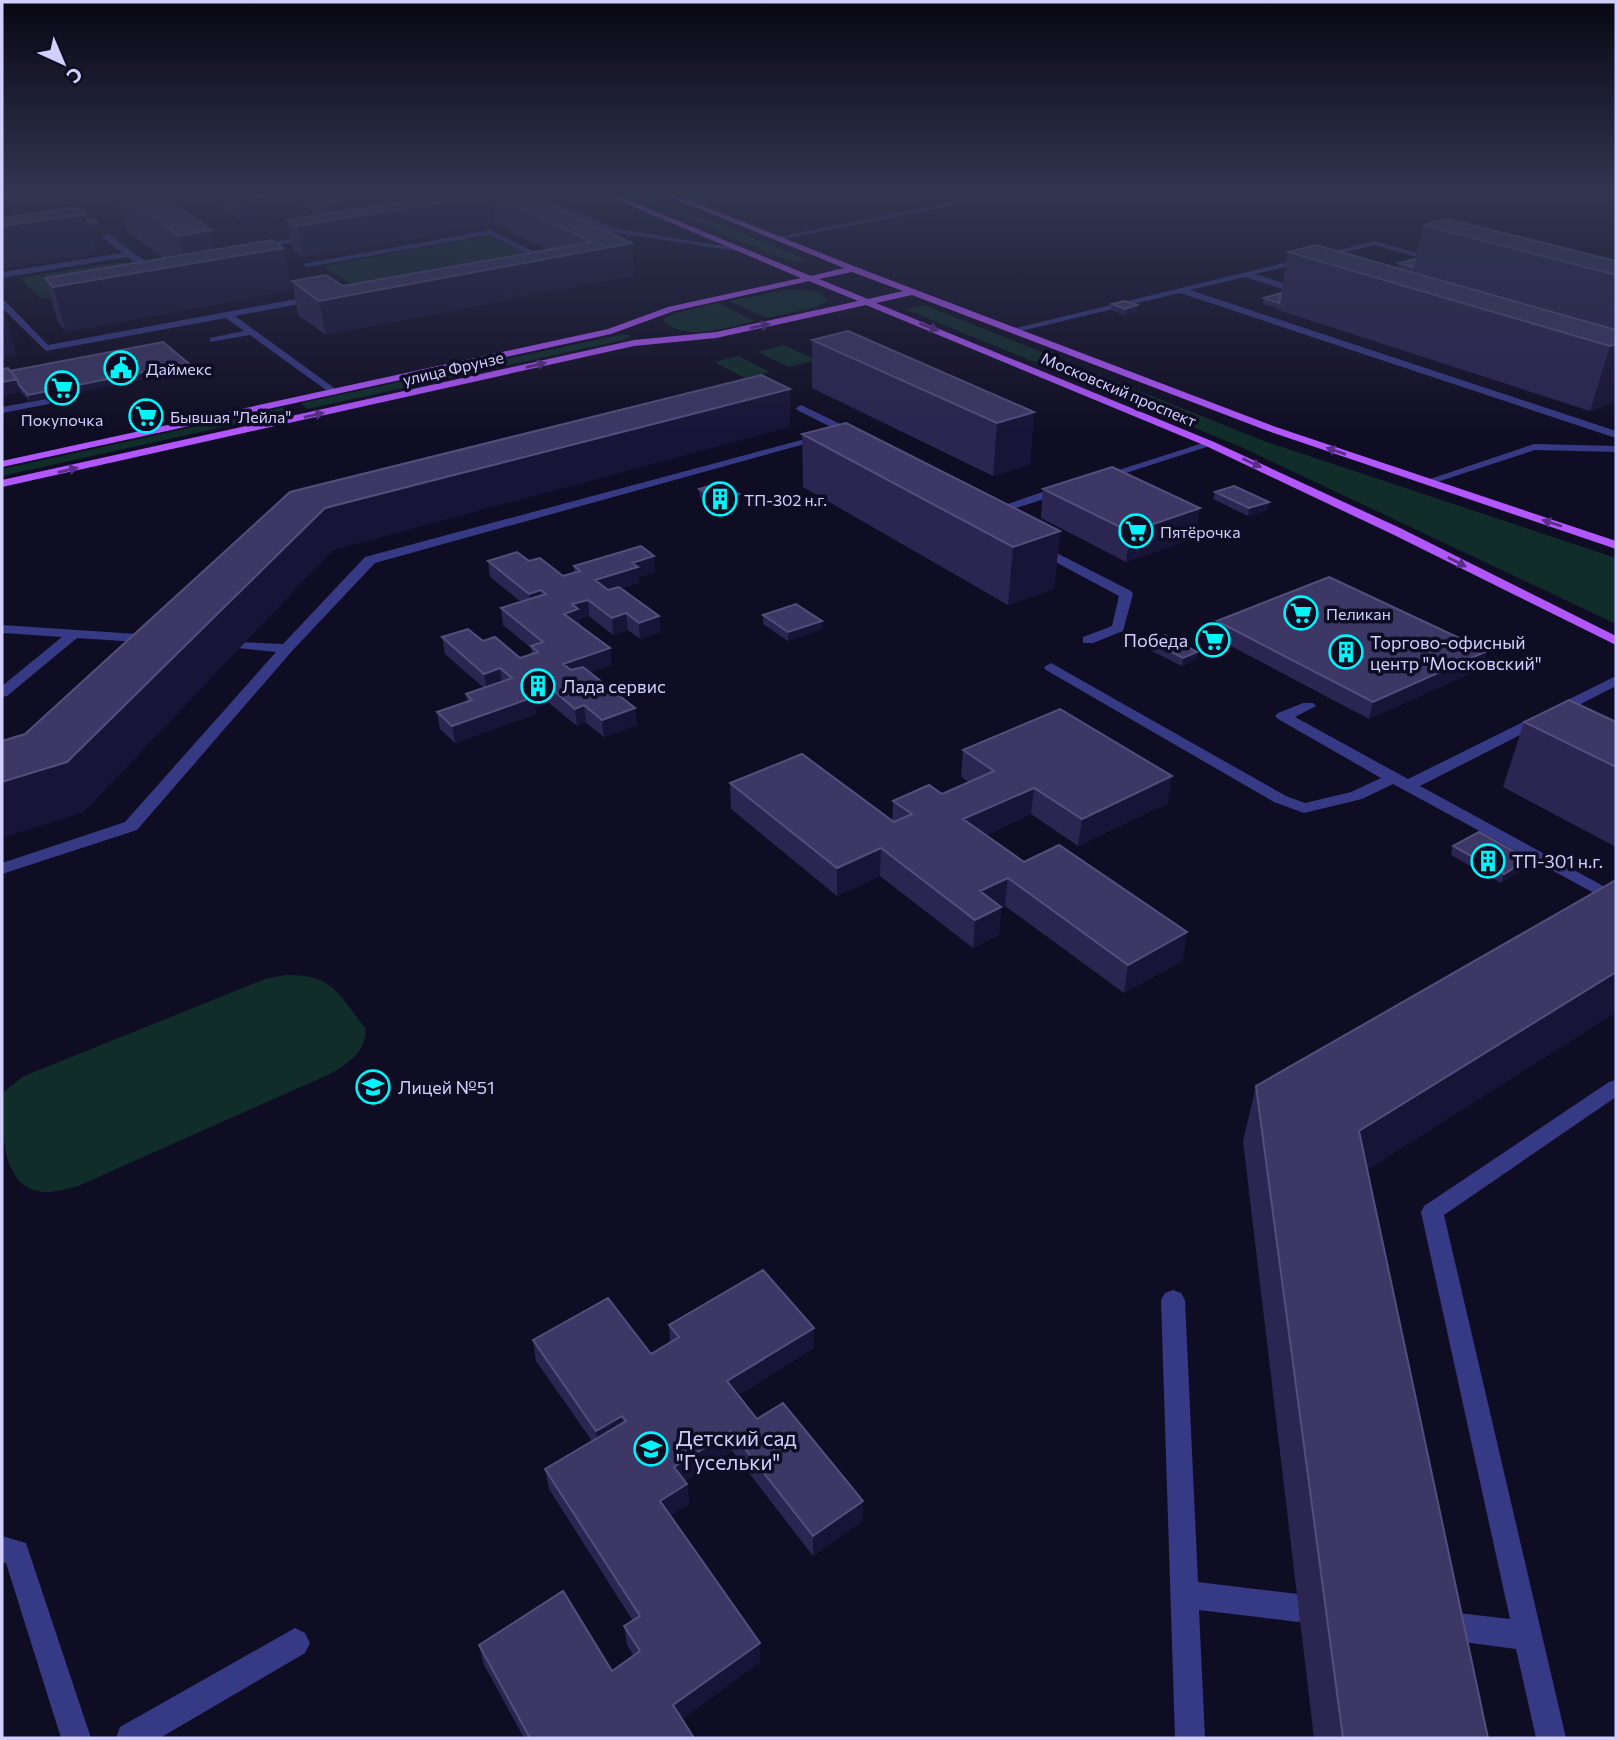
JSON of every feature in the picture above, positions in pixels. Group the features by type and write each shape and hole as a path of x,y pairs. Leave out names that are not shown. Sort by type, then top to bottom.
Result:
{"main road":[{"name":"Московский проспект","path":"791,272 1210,444 1396,531 1616,641"},
{"name":"улица Фрунзе","path":"2,464 655,323 838,272"},
{"name":"Московский проспект","path":"861,272 1272,429 1616,545"},
{"name":"улица Фрунзе","path":"2,484 634,344 700,336 912,292"},
{"path":"655,323 673,335 700,336"},
{"path":"611,331 641,333 643,339 634,344"}],"street":[{"path":"154,272 164,280"},
{"path":"1013,330 1252,272"},
{"path":"1245,274 1311,295"},
{"path":"1180,290 1616,435"},
{"path":"2,303 46,348 323,297"},
{"path":"228,314 333,392"},
{"path":"213,340 252,332"},
{"path":"2,410 44,402"},
{"path":"801,408 872,443"},
{"path":"2,869 131,827 370,559 828,440 848,431"},
{"path":"1083,483 1210,444"},
{"path":"1427,482 1534,447 1613,448"},
{"path":"999,528 976,516 1069,487"},
{"path":"990,502 1002,508"},
{"path":"1022,540 1126,594 1118,628 1088,640"},
{"path":"2,629 162,640"},
{"path":"2,693 74,634"},
{"path":"243,645 287,649"},
{"path":"1051,667 1279,799 1304,808 1400,782 1616,680"},
{"path":"1308,706 1283,716 1616,900"},
{"path":"1551,1738 1432,1212 1616,1087"},
{"path":"1173,1300 1190,1738"},
{"path":"2,1549 16,1552 76,1738"},
{"path":"1186,1594 1298,1608"},
{"path":"1427,1623 1528,1636"},
{"path":"131,1738 295,1643"}],"green space":[{"path":"55,272 132,272 151,287 79,299 40,298 19,278"},
{"path":"333,272 549,272 370,296"},
{"path":"791,289 819,292 828,301 813,308 766,318 729,301"},
{"path":"718,303 755,321 696,332 674,328 664,322 664,319 675,313"},
{"path":"924,305 1264,441 1616,558 1616,624 1241,447 905,309"},
{"path":"624,334 632,336 307,409 301,403"},
{"path":"784,345 816,360 789,367 757,352"},
{"path":"738,356 770,372 745,378 714,362"},
{"path":"285,407 291,412 2,476 2,469"},
{"path":"285,975 325,982 341,996 366,1029 360,1050 345,1064 332,1073 78,1186 50,1192 34,1190 21,1183 7,1157 2,1124 2,1093 24,1076 265,979"}],"building":[{"path":"80,272 140,272 53,287 45,278"},
{"path":"421,272 474,272 319,301 292,281 326,275 343,286"},
{"path":"1357,272 1412,272 1616,330 1616,344 1610,346"},
{"path":"1281,293 1279,303 1264,298"},
{"path":"1125,301 1137,305 1125,309 1112,304"},
{"path":"848,331 1034,412 997,423 812,340"},
{"path":"163,342 188,363 28,395 10,371"},
{"path":"8,368 17,379 2,382 2,369"},
{"path":"761,375 790,389 325,508 67,762 2,782 2,741 25,734 290,492"},
{"path":"846,423 1060,531 1013,547 802,434"},
{"path":"1112,467 1200,508 1130,532 1043,489"},
{"path":"720,483 739,494 719,501 699,489"},
{"path":"1234,486 1269,502 1249,508 1215,492"},
{"path":"641,546 654,556 632,563 638,567 595,580 608,590 619,587 659,616 639,623 626,613 612,618 588,600 572,604 578,609 564,614 610,648 563,664 571,670 583,667 635,708 602,720 584,705 575,709 547,685 528,692 534,697 452,726 437,712 472,700 466,694 512,678 500,668 484,674 442,637 468,629 483,641 495,637 520,658 538,652 531,646 543,642 501,608 546,594 541,590 529,594 488,561 517,552 529,561 540,558 563,576 580,571 574,566"},
{"name":"Торгово-офисный центр \"Московский\"","path":"1329,577 1487,651 1373,702 1217,621"},
{"path":"796,604 822,621 788,632 763,615"},
{"path":"1165,635 1197,652 1183,658 1151,641"},
{"path":"1569,700 1616,722 1616,767 1524,722"},
{"path":"1060,709 1172,776 1082,819 1034,788 963,819 1024,862 1059,845 1187,932 1128,965 1008,878 980,891 1001,907 975,920 881,848 837,868 730,783 802,754 894,822 912,814 893,801 929,785 942,794 994,771 963,750"},
{"path":"1479,832 1528,859 1504,874 1453,846"},
{"path":"1616,880 1616,972 1359,1131 1488,1738 1343,1738 1256,1086"},
{"path":"763,1270 814,1328 727,1381 757,1419 783,1403 863,1501 813,1536 731,1431 674,1467 687,1484 660,1501 760,1643 673,1705 694,1738 530,1738 479,1645 563,1591 612,1671 640,1651 624,1626 640,1616 545,1469 626,1421 622,1416 596,1431 533,1340 608,1298 651,1354 679,1337 669,1325"}],"place":[{"name":"Даймекс","path":"121,368"},
{"name":"Покупочка","path":"62,388"},
{"name":"Бывшая \"Лейла\"","path":"146,416"},
{"name":"ТП-302 н.г.","path":"720,499"},
{"name":"Пятёрочка","path":"1136,531"},
{"name":"Пеликан","path":"1301,613"},
{"name":"Победа","path":"1213,640"},
{"name":"Торгово-офисный центр \"Московский\"","path":"1346,652"},
{"name":"Лада сервис","path":"538,686"},
{"name":"ТП-301 н.г.","path":"1488,861"},
{"name":"Лицей №51","path":"373,1087"},
{"name":"Детский сад \"Гусельки\"","path":"651,1449"}]}
